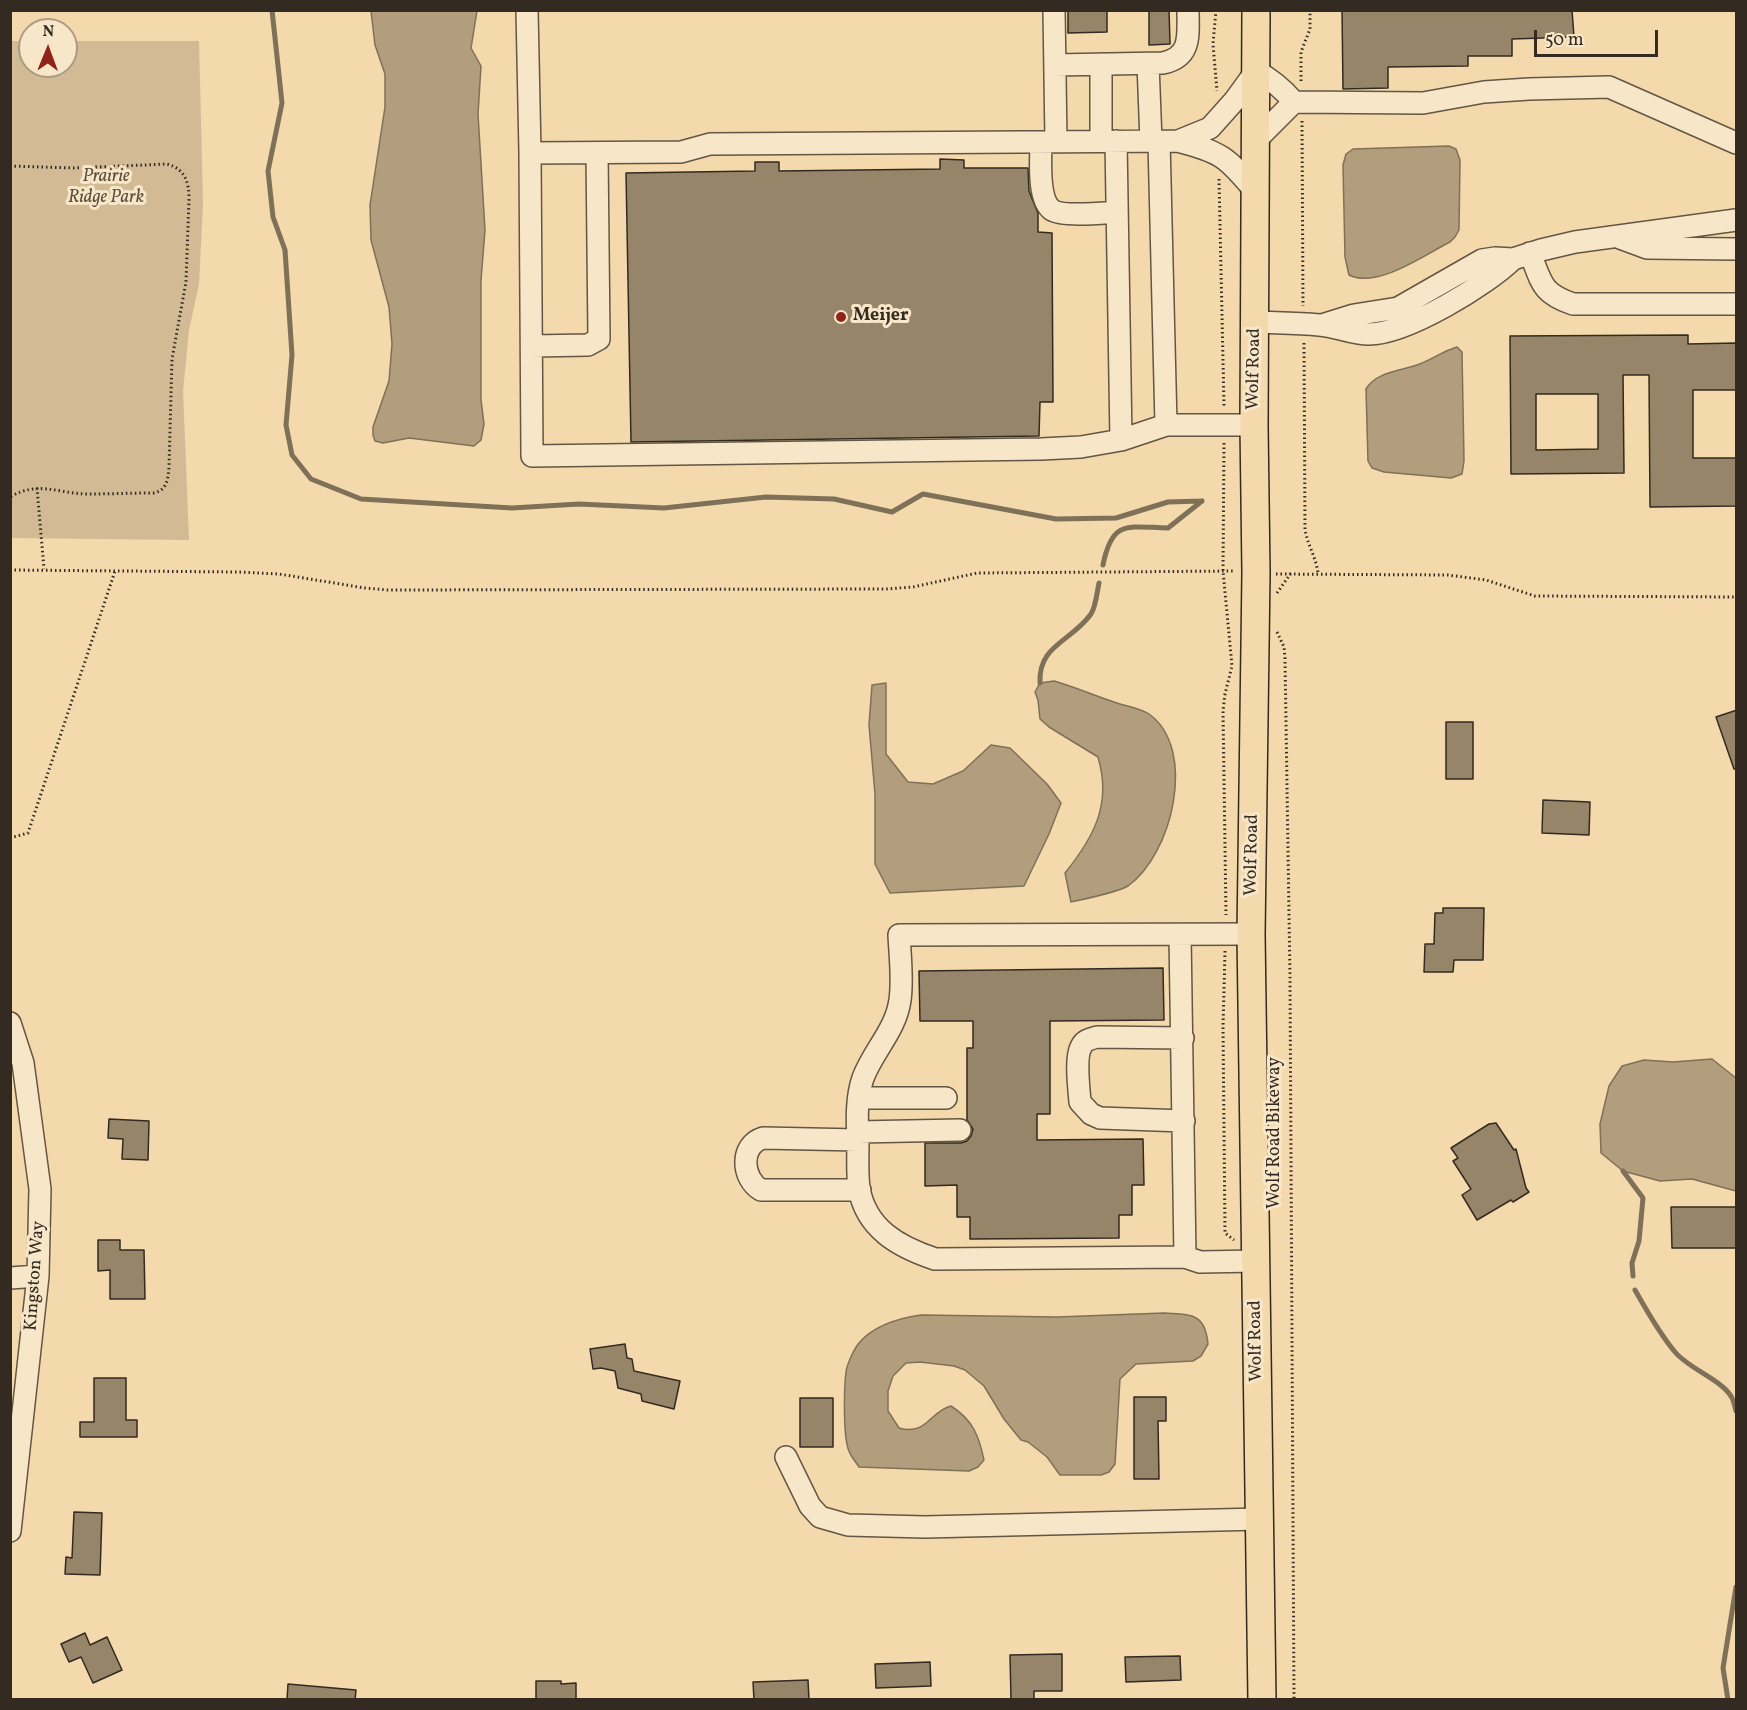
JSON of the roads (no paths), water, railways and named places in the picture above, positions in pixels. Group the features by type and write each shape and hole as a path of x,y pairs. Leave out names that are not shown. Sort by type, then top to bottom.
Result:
{"main road":[{"name":"Wolf Road","path":"1256,10 1254,425 1256,573 1238,934 1247,1262 1260,1519 1262,1700"}],"street":[{"path":"527,10 532,456 1041,449 1082,447 1121,440 1166,425 1254,425"},
{"path":"1054,10 1055,65 1042,191 1046,204 1053,211 1069,213 1117,212"},
{"path":"1055,65 1148,64 1176,61 1184,52 1188,39 1188,10"},
{"path":"1101,64 1117,212 1121,440"},
{"path":"1148,64 1163,141 1166,425"},
{"path":"1163,141 1210,128 1219,120 1256,71 1268,77 1298,102 1423,103 1484,93 1529,89 1609,87 1737,143"},
{"path":"1256,141 1298,102"},
{"path":"530,153 681,152 710,144 1163,141 1218,154 1233,164 1256,191"},
{"path":"532,346 588,345 599,339 597,153"},
{"path":"1255,322 1313,324 1398,308 1482,260 1521,256 1575,242 1619,238 1652,231 1737,220"},
{"path":"1619,238 1647,248 1737,249"},
{"path":"1521,256 1544,288 1555,297 1573,304 1737,304"},
{"path":"1180,934 1185,1257"},
{"path":"1238,934 899,935 900,999 891,1026 863,1079 857,1111 860,1190 863,1202 875,1223 890,1239 910,1251 934,1259 1185,1257 1200,1262 1247,1262"},
{"name":"Kingston Way","path":"10,1023 23,1063 40,1189 38,1276 10,1531"},
{"path":"1183,1038 1097,1037 1087,1040 1078,1055 1080,1102 1091,1114 1111,1119 1184,1121"},
{"path":"860,1098 946,1098"},
{"path":"860,1190 760,1190 747,1176 747,1153 755,1140 763,1138 858,1136 960,1130"},
{"path":"10,1278 38,1276"},
{"path":"786,1457 810,1506 820,1517 848,1525 926,1527 1260,1519"}],"waterway":[{"path":"272,10 282,103 268,171 273,217 285,250 292,355 286,425 292,455 311,479 361,499 512,508 579,504 664,508 766,497 834,499 892,512 923,494 1056,519 1116,518 1168,502 1202,501"},
{"path":"1103,565 1111,540 1117,533 1132,527 1168,528 1202,501"},
{"path":"1040,683 1044,660 1091,614 1099,583"},
{"path":"1623,1171 1643,1198 1639,1241 1632,1263 1633,1276"},
{"path":"1635,1290 1658,1330 1675,1352 1722,1386 1733,1400 1736,1411"},
{"path":"1728,1700 1723,1668 1736,1587"}],"place":[{"name":"Meijer","path":"841,317"}],"park label":[{"name":"Prairie Ridge Park","path":"106,188"}]}
